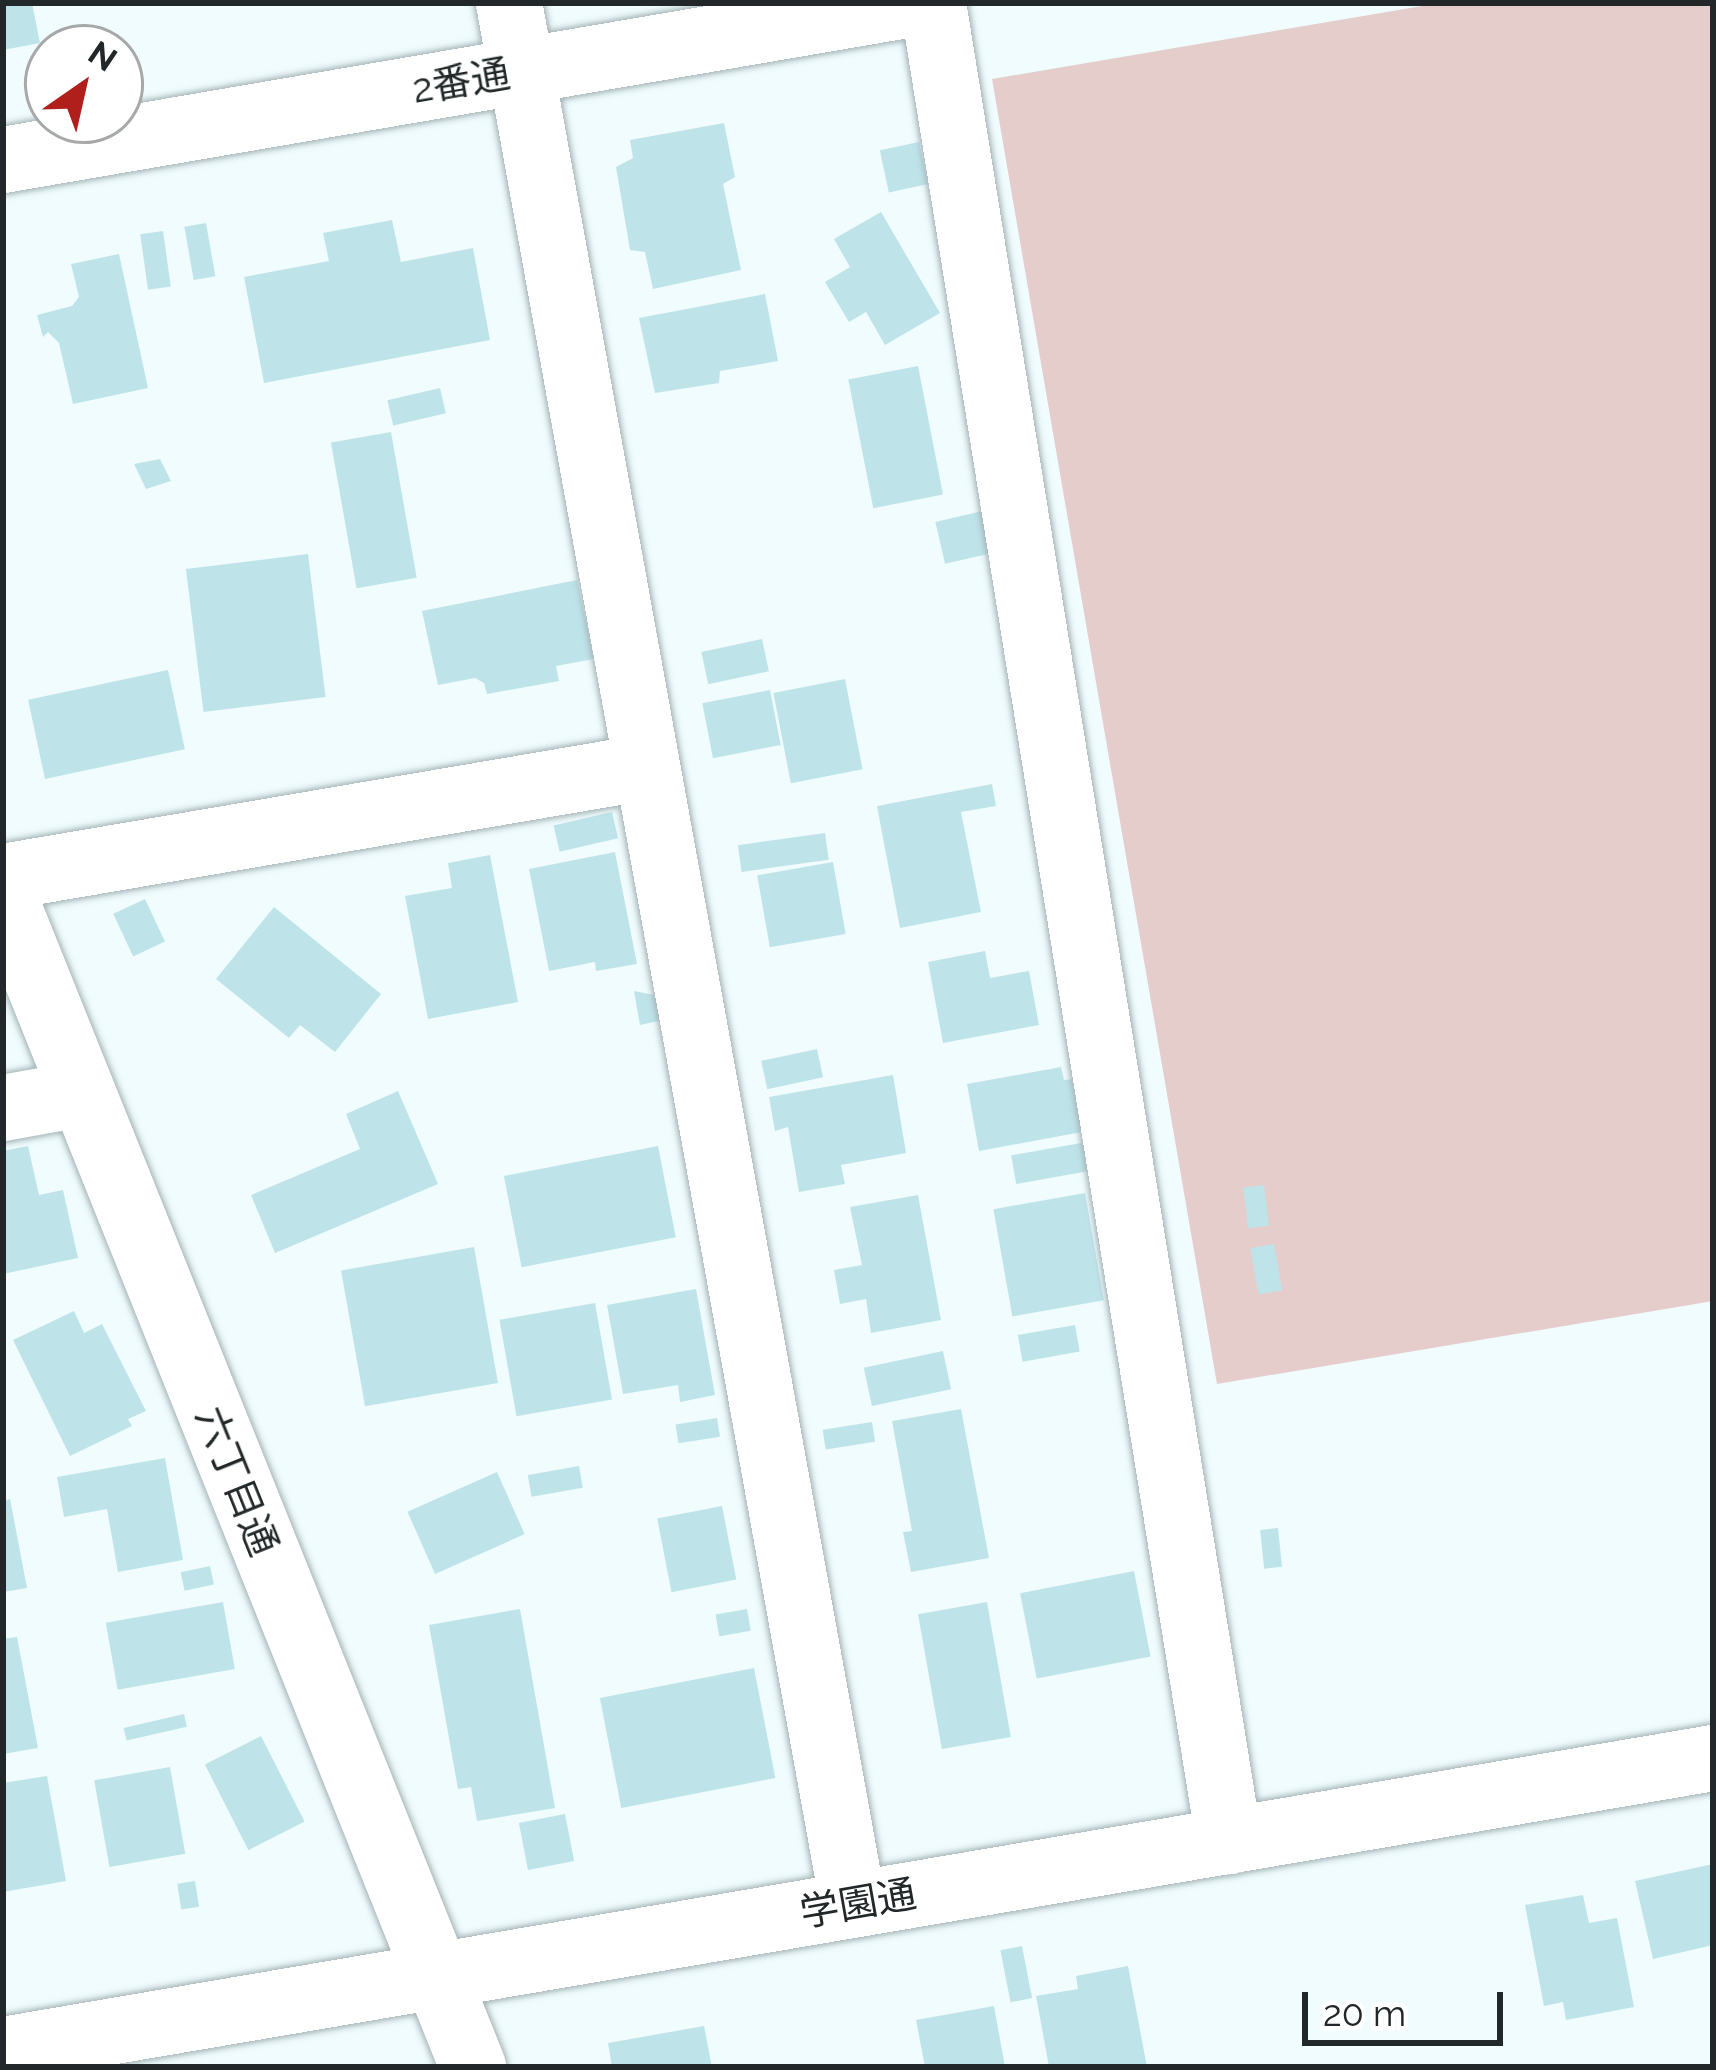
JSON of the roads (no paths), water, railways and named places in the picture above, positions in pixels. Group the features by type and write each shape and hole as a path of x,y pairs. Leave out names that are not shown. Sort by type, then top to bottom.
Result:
{"street":[{"path":"509,3 853,1904"},
{"name":"2番通","path":"3,160 919,3"},
{"path":"933,3 1229,1840"},
{"path":"3,878 647,767"},
{"name":"六丁目通","path":"3,894 473,2067"},
{"path":"3,1108 81,1094"},
{"name":"学園通","path":"3,2050 1713,1757"}]}
